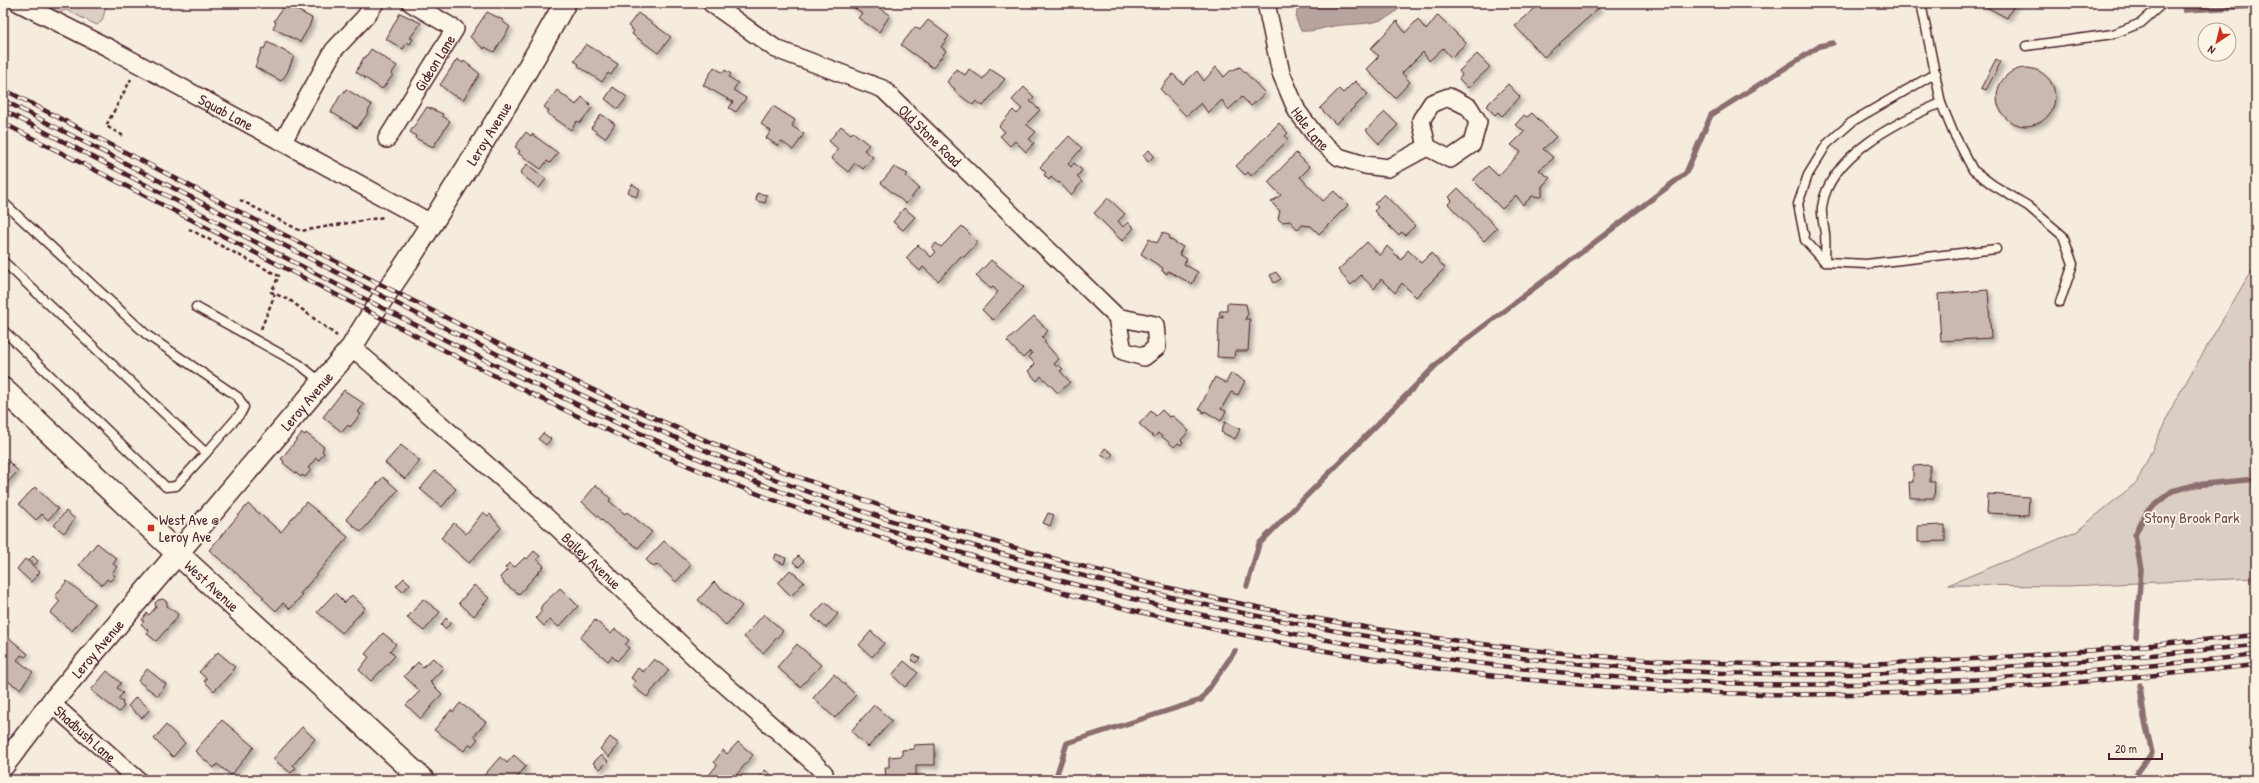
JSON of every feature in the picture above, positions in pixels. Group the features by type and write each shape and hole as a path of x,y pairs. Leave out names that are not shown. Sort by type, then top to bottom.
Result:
{"main road":[{"name":"West Avenue","path":"3,389 177,553 423,780"}],"street":[{"name":"Squab Lane","path":"19,3 139,65 200,99 283,141 432,224"},
{"path":"283,141 334,50 365,17 375,3"},
{"name":"Gideon Lane","path":"387,138 455,29 411,3"},
{"name":"Leroy Avenue","path":"3,766 51,703 352,347 366,320 432,224 527,71 565,3"},
{"name":"Old Stone Road","path":"711,3 776,49 883,89 1116,317"},
{"name":"Hale Lane","path":"1266,3 1281,73 1297,111 1318,139 1340,158 1365,165 1388,168 1427,146"},
{"name":"Bailey Avenue","path":"352,347 544,515 705,667 814,763 824,773 825,780"},
{"name":"Shadbush Lane","path":"51,703 138,780"}],"lane":[{"path":"1921,3 1941,103 1953,132 1973,170 1993,185 2028,206 2063,236 2073,264 2060,302"},
{"path":"2026,46 2113,34 2140,23 2163,3"},
{"path":"1936,73 1853,121 1827,144 1808,175 1798,204 1805,240 1825,262 1866,264 1996,249"},
{"path":"1825,262 1825,236 1822,207 1829,186 1846,160 1872,139 1917,113 1941,103"},
{"path":"3,202 147,335 238,397 244,407 241,413 176,486 166,487 3,330"},
{"path":"3,262 206,453"},
{"path":"196,306 300,364 321,382"}],"path":[{"path":"3,42 5,43 3,47"},
{"path":"121,136 122,135 106,126 139,65"},
{"path":"240,200 302,231 391,216 400,206"},
{"path":"189,229 279,276 271,292 291,301 352,347"},
{"path":"255,340 268,316 275,294"}],"green space":[{"path":"34,3 107,3 102,21 97,25 66,10 60,12"},
{"name":"Stony Brook Park","path":"2256,265 2256,578 2066,586 1948,585 2076,532 2137,482 2175,401"}],"shaded area":[{"path":"1298,3 1404,3 1396,12 1378,21 1339,25 1312,31 1301,31 1296,19"}],"building":[{"path":"847,3 873,3 890,15 879,32 858,18 862,13"},
{"path":"1541,3 1595,3 1599,8 1544,57 1515,26"},
{"path":"1979,3 2015,3 2007,18"},
{"path":"285,4 312,18 309,27 300,42 273,28 276,22 274,21"},
{"path":"487,12 503,20 502,21 510,27 494,52 485,47 484,49 470,37"},
{"path":"400,13 421,23 410,38 413,39 410,44 407,42 403,49 386,39"},
{"path":"638,13 671,37 658,53 632,34 634,31 628,26"},
{"path":"1438,15 1466,43 1451,58 1443,48 1429,61 1423,52 1402,73 1410,82 1395,98 1366,69 1379,56 1370,49 1397,21 1405,33 1418,19 1426,30"},
{"path":"928,20 949,36 941,47 946,51 933,68 901,45 915,27 920,30"},
{"path":"267,42 294,56 287,73 281,81 255,67 262,48 264,49"},
{"path":"586,44 618,64 611,75 608,73 602,82 578,66 579,64 574,61"},
{"path":"371,49 397,66 391,74 393,75 382,89 356,72 364,57 365,58"},
{"path":"1477,54 1490,67 1468,88 1459,79 1462,75 1459,71"},
{"path":"457,59 463,63 464,61 480,74 463,100 455,95 454,96 440,85"},
{"path":"1996,59 2001,62 1986,90 1981,88"},
{"path":"714,67 723,73 725,70 731,74 729,77 738,83 733,90 746,98 736,112 729,108 733,102 703,85"},
{"path":"1216,67 1224,77 1230,71 1240,67 1265,93 1251,106 1242,97 1228,110 1222,100 1208,113 1201,103 1186,116 1160,89 1173,74 1183,84 1197,71 1204,81"},
{"path":"2020,68 2032,68 2047,76 2055,91 2055,103 2047,118 2032,126 2020,126 2005,118 1997,103 1997,91 2005,76"},
{"path":"956,69 965,75 969,69 983,79 990,69 1005,79 983,106 976,101 973,105 954,91 955,89 947,82"},
{"path":"1355,81 1368,94 1336,124 1320,108 1339,89 1343,93"},
{"path":"1508,84 1520,97 1502,116 1498,112 1495,115 1486,106"},
{"path":"613,87 627,97 618,109 605,99"},
{"path":"1024,87 1034,97 1030,101 1040,110 1026,124 1036,132 1029,139 1034,143 1026,152 1015,141 1010,146 1000,136 1005,132 999,126 1013,110 1017,114 1022,109 1012,100"},
{"path":"346,89 372,105 368,111 369,112 357,128 331,112 341,94 342,95"},
{"path":"557,90 576,105 582,97 590,104 589,105 592,108 580,123 577,121 571,130 547,113 549,111 544,107"},
{"path":"773,106 795,120 792,126 804,134 793,150 781,141 778,146 766,138 771,131 761,124"},
{"path":"427,107 443,114 442,116 450,121 433,147 415,138 416,136 410,132"},
{"path":"1385,112 1398,125 1379,144 1366,130"},
{"path":"1532,113 1556,137 1543,149 1554,158 1539,170 1550,178 1542,186 1542,195 1540,197 1532,196 1523,205 1516,195 1502,209 1473,180 1488,166 1498,176 1521,152 1511,145 1525,131 1515,125 1524,115 1527,117"},
{"path":"601,114 615,124 605,138 591,128"},
{"path":"1279,123 1288,133 1285,136 1288,140 1251,176 1248,172 1245,175 1236,166"},
{"path":"841,126 851,134 853,132 869,145 864,150 873,157 863,169 855,163 848,172 831,158 838,149 829,141"},
{"path":"526,132 531,136 532,134 558,153 550,163 547,161 541,169 518,153 520,151 515,147"},
{"path":"1069,136 1082,148 1068,164 1071,167 1074,163 1082,170 1077,177 1082,182 1071,195 1059,182 1058,183 1051,177 1049,180 1044,175 1046,173 1040,167"},
{"path":"1149,150 1154,156 1148,162 1143,155"},
{"path":"1296,153 1310,167 1300,177 1323,201 1334,191 1348,205 1319,234 1311,226 1302,225 1298,230 1290,221 1282,222 1278,219 1280,211 1271,202 1281,195 1268,182"},
{"path":"527,164 546,179 539,188 520,173"},
{"path":"894,167 908,174 906,176 919,188 906,204 881,183"},
{"path":"632,184 640,189 636,197 628,192"},
{"path":"1458,188 1497,228 1484,241 1448,204 1452,200 1449,197"},
{"path":"757,193 767,195 765,203 756,201"},
{"path":"1384,194 1415,226 1405,235 1402,232 1398,235 1374,211 1378,207 1374,204"},
{"path":"1108,198 1125,214 1118,221 1123,227 1128,222 1134,228 1122,241 1094,213"},
{"path":"904,208 915,217 903,230 893,222"},
{"path":"962,226 978,242 964,257 961,256 938,281 923,267 920,271 906,258 918,245 931,257 936,252 932,248 936,243 941,247"},
{"path":"1163,232 1170,236 1169,239 1183,247 1179,254 1187,259 1184,264 1198,272 1192,284 1168,271 1167,274 1162,271 1163,268 1141,254 1149,239 1157,243"},
{"path":"1367,242 1380,256 1387,246 1401,260 1408,250 1421,263 1431,253 1445,268 1416,297 1402,283 1395,293 1381,279 1374,289 1361,275 1351,285 1338,270"},
{"path":"991,260 1024,287 993,320 982,310 998,292 993,287 991,289 976,276"},
{"path":"1276,272 1281,279 1274,283 1270,275"},
{"path":"1988,290 1991,338 1941,341 1938,294"},
{"path":"1227,303 1246,304 1248,314 1245,319 1250,319 1248,351 1235,351 1234,358 1217,357 1219,317 1223,318 1223,315 1219,315 1220,311 1227,311"},
{"path":"1034,316 1048,331 1042,337 1046,341 1044,342 1059,359 1054,364 1057,367 1059,365 1063,369 1060,371 1070,382 1058,393 1041,376 1037,381 1028,371 1035,364 1029,357 1032,354 1030,351 1023,358 1007,341"},
{"path":"1231,373 1245,381 1238,395 1231,392 1221,409 1226,411 1221,421 1199,409 1215,377 1226,383"},
{"path":"344,390 364,404 358,412 361,414 350,427 348,425 342,432 323,417"},
{"path":"1162,410 1169,417 1173,416 1189,431 1181,440 1183,442 1181,445 1178,443 1174,447 1158,433 1154,437 1139,424 1151,411 1156,416"},
{"path":"1225,422 1240,429 1235,439 1221,432"},
{"path":"302,433 305,435 306,433 324,447 322,451 324,453 319,460 316,458 308,468 311,470 305,477 302,475 301,477 283,463 284,461 281,459"},
{"path":"543,433 551,439 546,445 538,439"},
{"path":"401,445 420,461 405,479 385,463"},
{"path":"1105,448 1113,454 1109,459 1101,454"},
{"path":"3,456 18,471 3,487"},
{"path":"1930,465 1930,482 1935,482 1934,498 1910,498 1909,482 1913,482 1913,466"},
{"path":"435,471 456,489 442,507 420,489"},
{"path":"383,477 398,490 361,532 346,519"},
{"path":"596,485 611,499 609,501 625,514 627,512 652,532 638,548 612,529 582,502"},
{"path":"35,487 58,509 48,520 42,514 36,520 19,504"},
{"path":"1988,494 2029,497 2028,515 1987,513"},
{"path":"306,502 348,537 300,594 302,595 290,609 283,603 276,611 262,598 264,597 209,550 248,504 281,532"},
{"path":"66,511 75,519 64,533 54,525"},
{"path":"483,512 488,516 490,514 501,528 469,563 441,538 454,523 466,534"},
{"path":"1048,513 1054,515 1050,526 1043,523"},
{"path":"1945,525 1945,541 1918,542 1918,526"},
{"path":"664,541 691,565 676,582 657,564 654,567 646,560"},
{"path":"97,543 117,559 113,564 117,567 112,573 115,576 110,581 107,579 102,585 79,565"},
{"path":"534,551 540,556 537,559 544,566 519,594 505,584 500,577 507,570 505,568 509,563 515,567 525,557 527,559"},
{"path":"776,554 786,558 784,564 774,560"},
{"path":"33,556 38,561 35,565 29,560"},
{"path":"798,556 804,561 799,567 793,562"},
{"path":"25,559 40,572 31,582 17,569"},
{"path":"790,570 804,582 791,596 778,583"},
{"path":"404,578 410,584 403,592 396,586"},
{"path":"67,581 95,603 72,631 50,613 60,601 55,596"},
{"path":"714,582 742,606 726,625 698,600"},
{"path":"474,585 489,598 474,616 459,603"},
{"path":"560,588 578,606 559,627 550,620 544,626 536,618 542,611 540,610 542,605"},
{"path":"335,593 345,603 352,595 365,608 342,633 317,612"},
{"path":"163,599 167,602 167,606 178,614 176,619 156,641 147,634 149,631 141,624 147,613 149,615 156,607 155,603 158,600"},
{"path":"423,599 440,612 424,631 407,618"},
{"path":"825,602 838,614 826,628 812,616"},
{"path":"764,614 783,631 763,653 744,637"},
{"path":"446,618 451,623 445,629 441,625"},
{"path":"595,620 611,634 615,629 629,640 625,645 629,648 617,661 612,656 608,661 580,638"},
{"path":"871,631 884,643 872,657 859,645"},
{"path":"383,633 396,644 390,651 395,656 371,681 359,670 369,657 365,654"},
{"path":"8,637 28,654 25,657 21,655 17,660 33,672 20,689 3,678 3,644"},
{"path":"797,644 821,665 800,687 777,667"},
{"path":"218,652 235,667 214,691 204,681 207,679 199,672"},
{"path":"914,655 920,658 916,663 911,660"},
{"path":"433,658 443,668 430,682 442,694 421,719 406,705 420,691 404,676 418,662 423,667"},
{"path":"654,659 669,670 647,697 632,686 635,681 631,678 638,668 643,672"},
{"path":"904,661 918,673 905,687 892,675"},
{"path":"147,669 166,684 158,696 138,681"},
{"path":"107,671 121,683 117,688 123,693 118,699 123,702 122,704 124,706 119,712 91,690"},
{"path":"834,674 856,695 835,718 813,698"},
{"path":"136,697 150,709 142,718 128,706"},
{"path":"460,703 486,722 474,736 478,739 472,746 470,744 464,751 434,730 451,710 453,712"},
{"path":"874,705 892,721 868,747 851,731"},
{"path":"222,720 254,747 231,775 217,764 214,768 195,751"},
{"path":"166,725 185,743 173,757 154,739"},
{"path":"302,727 315,739 293,765 296,768 291,773 273,759"},
{"path":"610,737 619,744 609,757 600,749"},
{"path":"738,742 753,755 732,780 711,780 712,778 709,775 717,765 714,762 723,750 727,754"},
{"path":"935,744 935,765 916,765 916,780 886,780 885,767 889,767 889,757 902,756 902,750 914,749 914,745"},
{"path":"514,755 526,766 515,780 480,780 500,757 507,763"},
{"path":"601,755 608,761 600,769 593,763"},
{"path":"765,770 776,779 776,780 756,780"}],"waterway":[{"path":"2185,10 2256,6"},
{"path":"1247,586 1259,544 1446,355 1686,173 1711,115 1820,46 1833,43"},
{"path":"2136,637 2141,570 2135,535 2146,512 2172,491 2195,485 2256,479"},
{"path":"1055,780 1067,743 1201,700 1235,651"},
{"path":"2132,780 2152,753 2144,717 2140,685"}],"railway":[{"path":"3,89 489,339 575,381 705,440 793,475 920,519 1049,557 1181,591 1314,618 1449,640 1584,655 1719,663 1853,664 1954,660 2105,649 2256,635"},
{"path":"3,100 441,326 553,382 667,434 782,482 874,515 1015,558 1110,583 1243,613 1329,630 1416,644 1502,656 1590,665 1677,671 1765,674 1853,674 1954,670 2155,655 2256,645"},
{"path":"3,110 496,366 666,445 782,492 921,540 1015,568 1158,605 1243,624 1416,655 1590,675 1677,681 1765,684 1853,684 1954,681 2105,670 2256,655"},
{"path":"3,123 465,361 622,437 675,460 782,503 910,547 1041,587 1174,620 1309,648 1445,670 1581,685 1717,693 1853,694 1954,691 2105,680 2256,665"}],"place":[{"name":"West Ave @ Leroy Ave","path":"151,528"}]}
